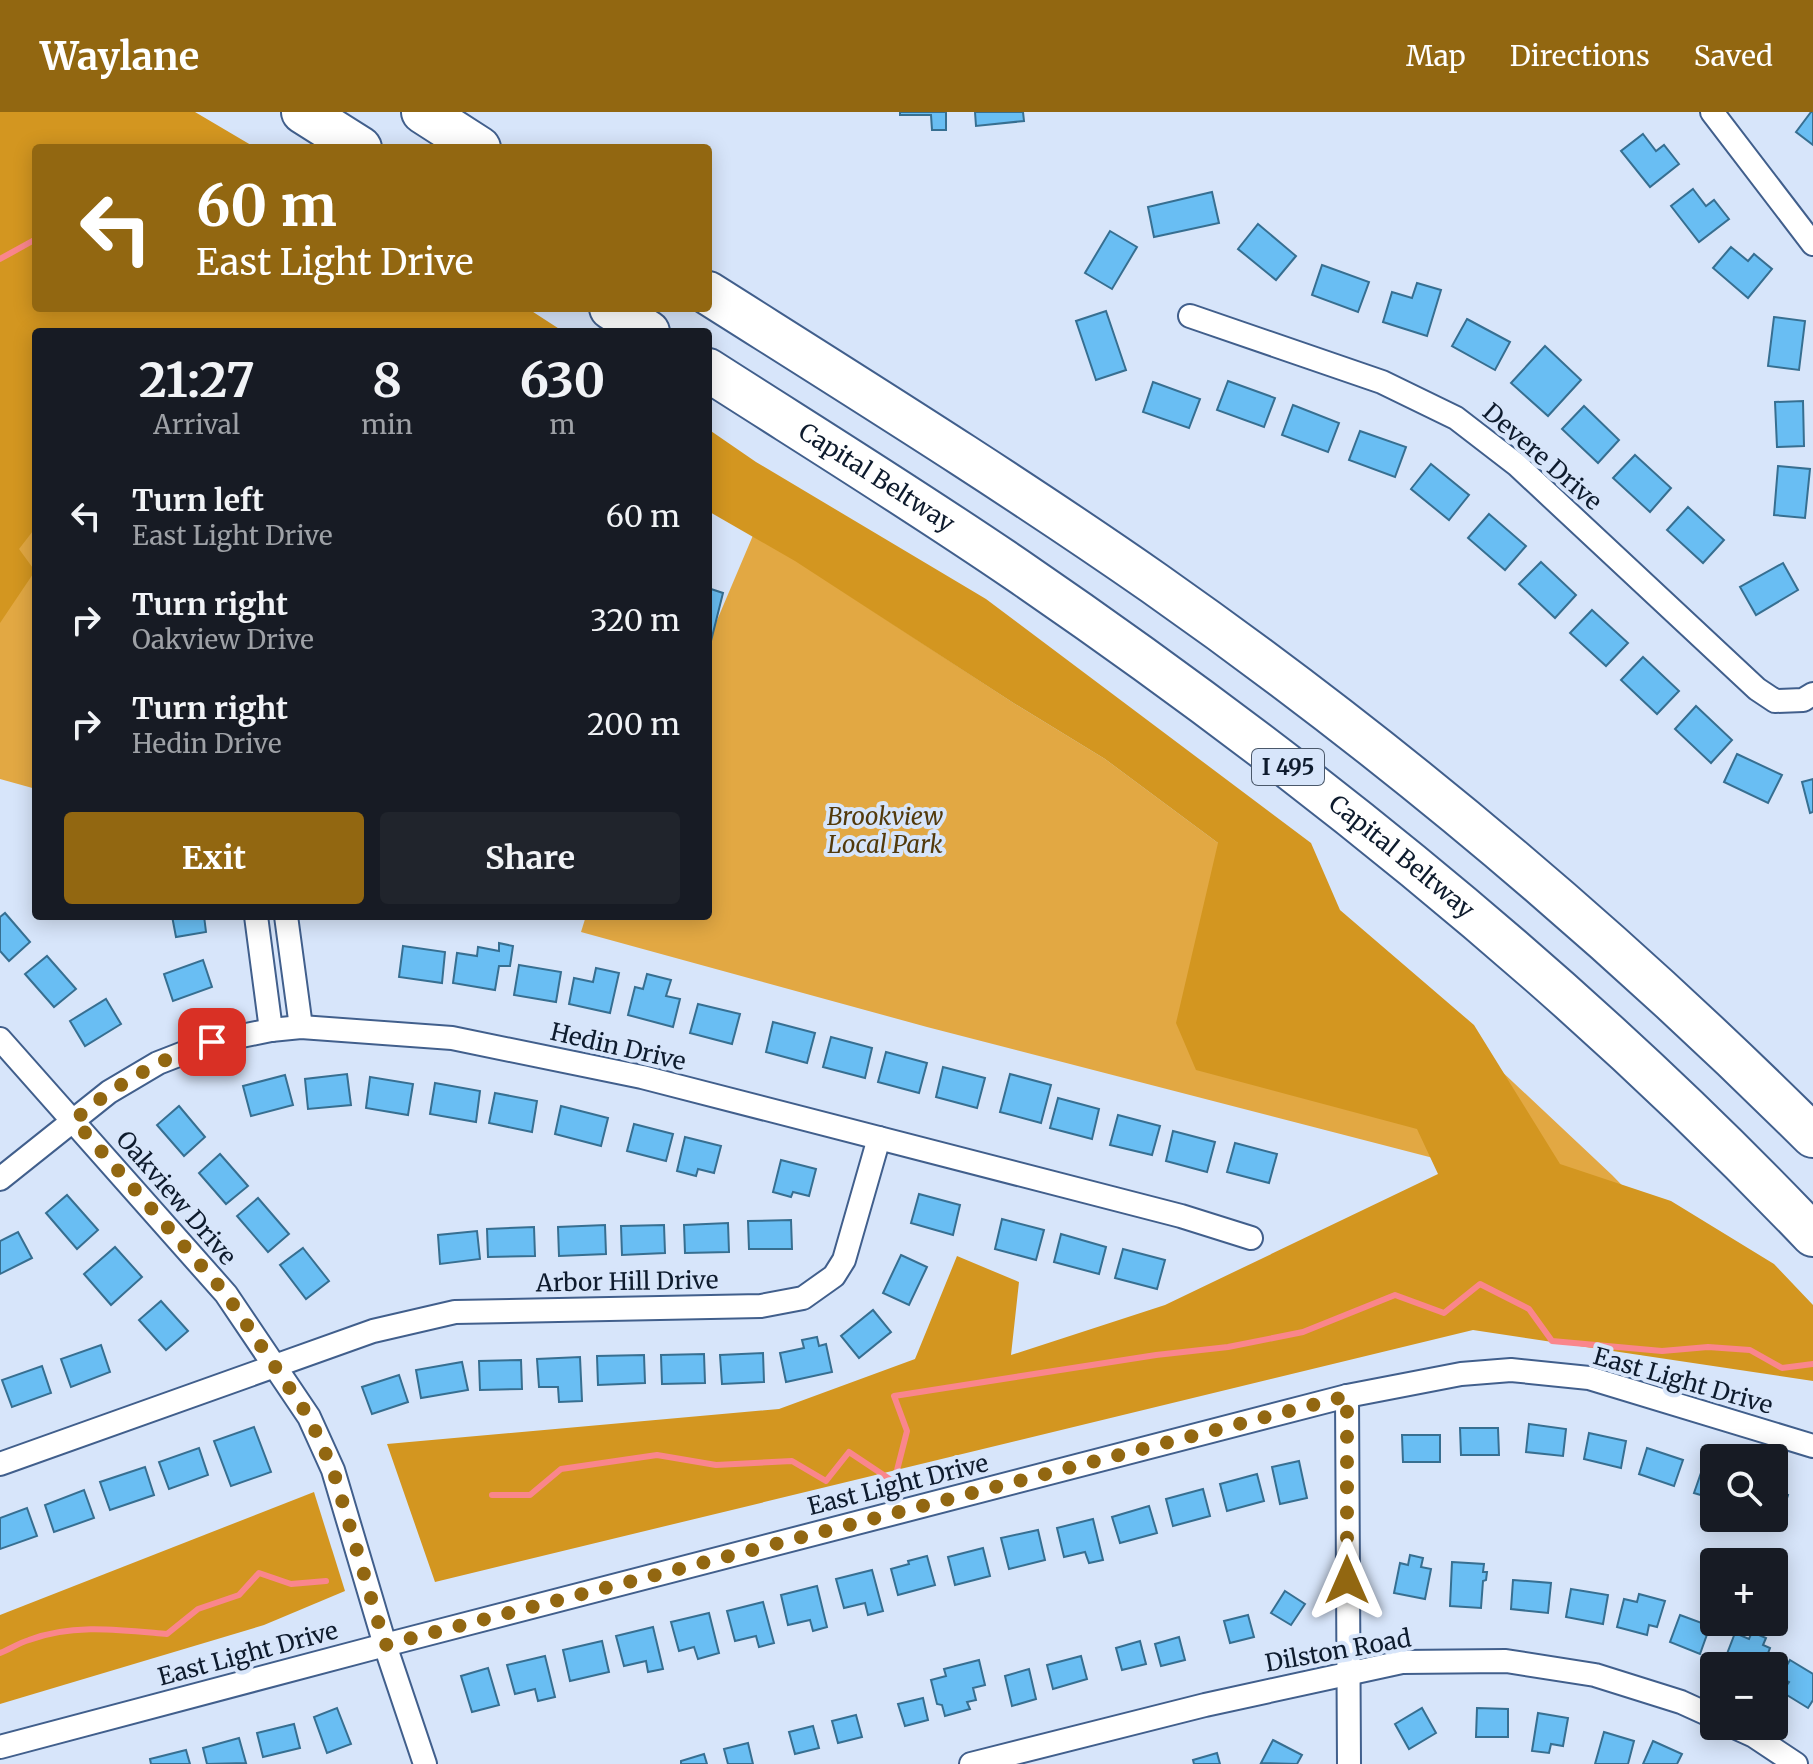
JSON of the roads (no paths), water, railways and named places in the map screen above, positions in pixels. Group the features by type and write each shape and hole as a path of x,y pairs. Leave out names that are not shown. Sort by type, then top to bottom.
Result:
{"highway":[{"path":"303,112 354,144"},
{"path":"423,112 473,144"},
{"name":"I 495","path":"712,296 1068,524 1235,642 1374,747 1472,826 1673,1001 1813,1136"},
{"path":"617,312 642,328"},
{"name":"Capital Beltway","path":"712,373 1028,577 1331,799 1429,878 1627,1052 1710,1130 1813,1235"}],"street":[{"path":"1712,112 1813,244"},
{"name":"Devere Drive","path":"1190,316 1382,382 1456,418 1517,465 1757,689 1775,701 1803,700 1813,694"},
{"path":"257,920 271,1030"},
{"path":"287,920 301,1027"},
{"name":"Hedin Drive","path":"0,1179 109,1092 158,1063 212,1042 301,1027 452,1038 642,1077 1181,1216 1251,1238"},
{"name":"Oakview Drive","path":"0,1039 226,1294 309,1417 333,1470 385,1645 425,1764"},
{"name":"Arbor Hill Drive","path":"276,1366 373,1331 455,1312 761,1306 803,1298 834,1276 844,1260 879,1138"},
{"path":"0,1464 276,1366"},
{"name":"East Light Drive","path":"0,1747 1347,1396 1461,1374 1511,1370 1589,1378 1813,1446"},
{"path":"1347,1396 1349,1764"},
{"name":"Dilston Road","path":"971,1764 1205,1705 1402,1662 1506,1661 1595,1675 1700,1711"},
{"path":"1760,1740 1796,1764"}],"waterway":[{"path":"0,259 32,241"},
{"path":"492,1495 530,1495 561,1469 657,1455 716,1465 792,1461 826,1481 849,1452 894,1482 907,1431 894,1396 1156,1355 1228,1347 1303,1332 1395,1295 1444,1313 1480,1284 1529,1309 1552,1341 1662,1351 1708,1347 1750,1350 1782,1368 1813,1364"},
{"path":"0,1653 25,1641 62,1631 97,1629 167,1634 198,1609 239,1595 259,1573 291,1584 326,1581"}],"park label":[{"name":"Brookview Local Park","path":"885,831"}]}
